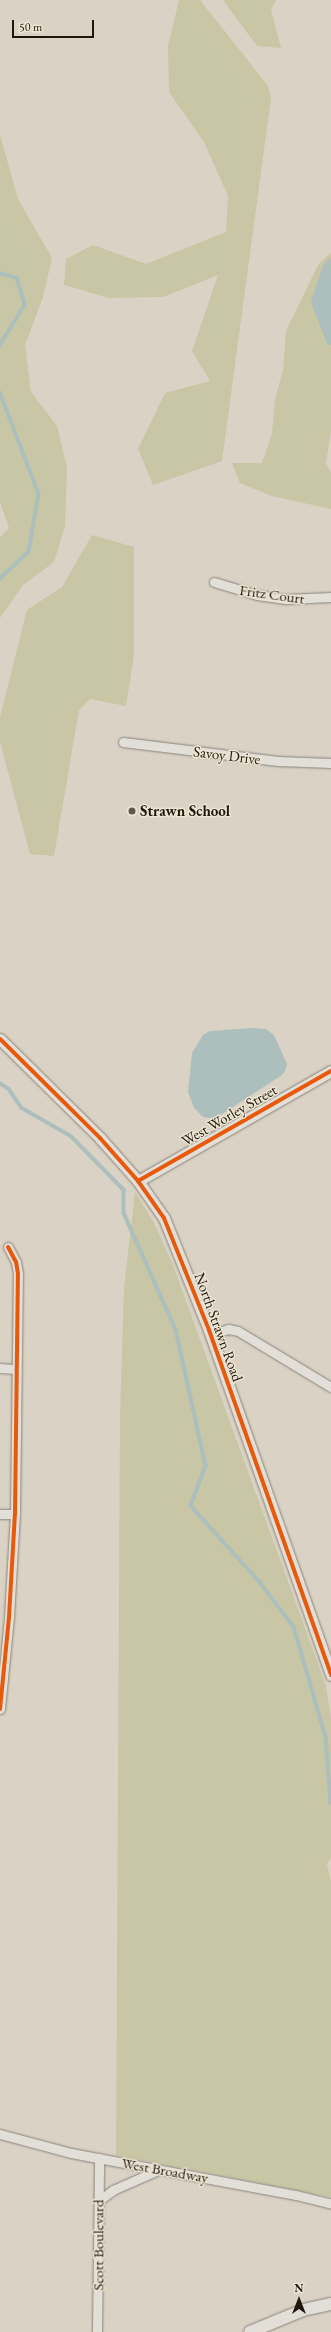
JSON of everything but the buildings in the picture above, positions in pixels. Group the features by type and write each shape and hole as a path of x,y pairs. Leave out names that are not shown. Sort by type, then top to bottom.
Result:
{"main road":[{"path":"250,2332 303,2310 331,2304"}],"street":[{"name":"Fritz Court","path":"214,582 257,595 287,599 331,597"},
{"name":"Savoy Drive","path":"123,742 278,760 331,763"},
{"name":"North Strawn Road","path":"0,1039 100,1138 138,1181 164,1218 211,1334 331,1675"},
{"name":"West Worley Street","path":"138,1181 331,1071"},
{"path":"0,1709 10,1617 15,1514 18,1274 16,1262 8,1246"},
{"path":"211,1334 228,1329 238,1331 331,1387"},
{"path":"0,1368 16,1369"},
{"path":"0,1514 15,1514"},
{"name":"West Broadway","path":"0,2134 99,2158 296,2194 331,2204"},
{"name":"Scott Boulevard","path":"97,2332 99,2158"},
{"path":"98,2201 118,2187 159,2170"}],"shaded area":[{"path":"179,0 200,0 268,86 271,98 222,461 153,485 138,449 165,393 210,381 192,351 218,275 163,297 109,298 64,285 66,259 93,245 146,264 226,232 228,196 204,142 169,92 168,46"},
{"path":"223,0 276,0 271,10 281,48 257,46"},
{"path":"0,135 18,199 52,258 43,297 25,345 31,392 57,426 67,468 65,526 54,562 23,585 0,618 0,537 9,528 0,502"},
{"path":"331,253 331,431 326,463 331,473 331,509 272,496 240,483 232,463 262,463 272,434 275,399 283,370 286,331 318,265"},
{"path":"331,258 331,345 327,344 311,302 323,265"},
{"path":"92,535 134,547 134,655 126,706 90,699 79,710 54,856 30,854 0,742 0,717 27,610 62,587"},
{"path":"253,1028 266,1029 274,1035 287,1064 285,1071 282,1075 222,1114 211,1118 203,1117 194,1108 188,1092 192,1053 203,1035 210,1031"},
{"path":"135,1192 154,1223 173,1265 326,1686 331,1718 331,1858 327,1864 331,1881 331,2197 116,2155 120,1415 124,1288"}],"waterway":[{"path":"0,273 17,278 25,305 0,346"},
{"path":"0,392 39,494 29,552 0,579"},
{"path":"0,1083 9,1089 22,1108 71,1136 124,1190 124,1213 176,1330 206,1466 191,1506 259,1581 294,1627 326,1737 331,1803"}],"cycle path":[{"path":"0,1039 100,1138 138,1181 164,1218 209,1330 331,1675"},
{"path":"138,1181 331,1071"},
{"path":"0,1709 9,1617 15,1514 18,1274 16,1262 8,1247"}],"place":[{"name":"Strawn School","path":"132,811"}]}
